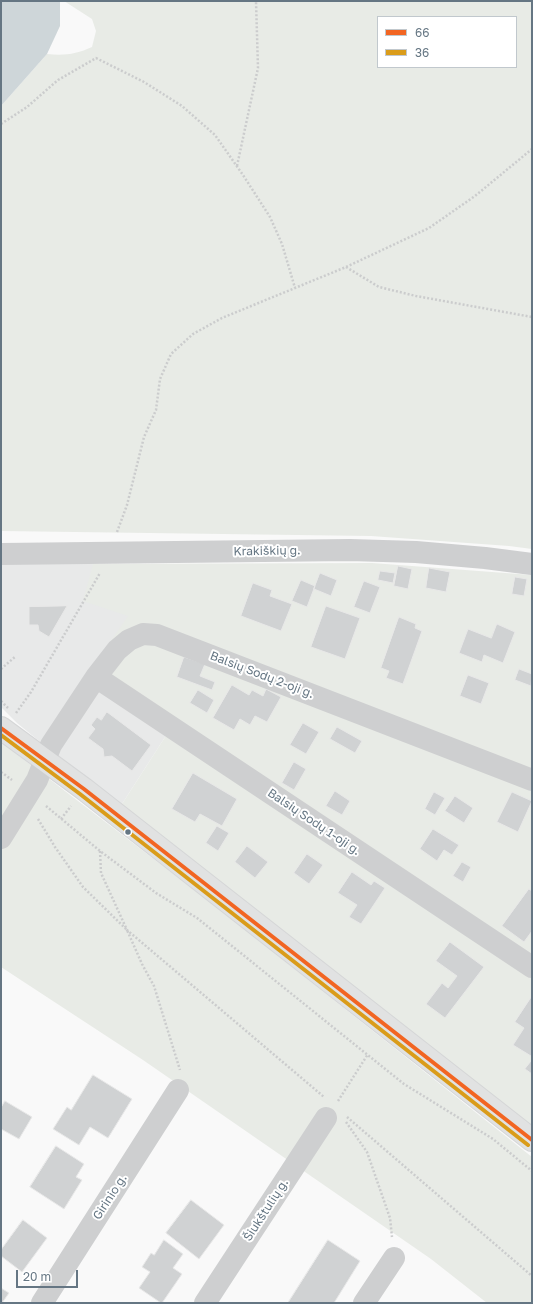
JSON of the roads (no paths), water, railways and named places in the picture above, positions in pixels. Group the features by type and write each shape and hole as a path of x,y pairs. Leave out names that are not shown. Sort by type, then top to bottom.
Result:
{"main road":[{"path":"8,721 44,760 103,804 532,1140"}],"street":[{"name":"Krakiškių g.","path":"1,554 350,550 416,552 532,564"},
{"name":"Balsių Sodų 2-oji g.","path":"1,838 37,780 51,745 96,677 117,650 129,640 143,634 157,635 532,780"},
{"name":"Balsių Sodų 1-oji g.","path":"96,677 532,967"},
{"name":"Girinio g.","path":"42,1303 178,1090"},
{"name":"Šiukštulių g.","path":"205,1303 330,1112"},
{"path":"364,1303 394,1258"}]}
